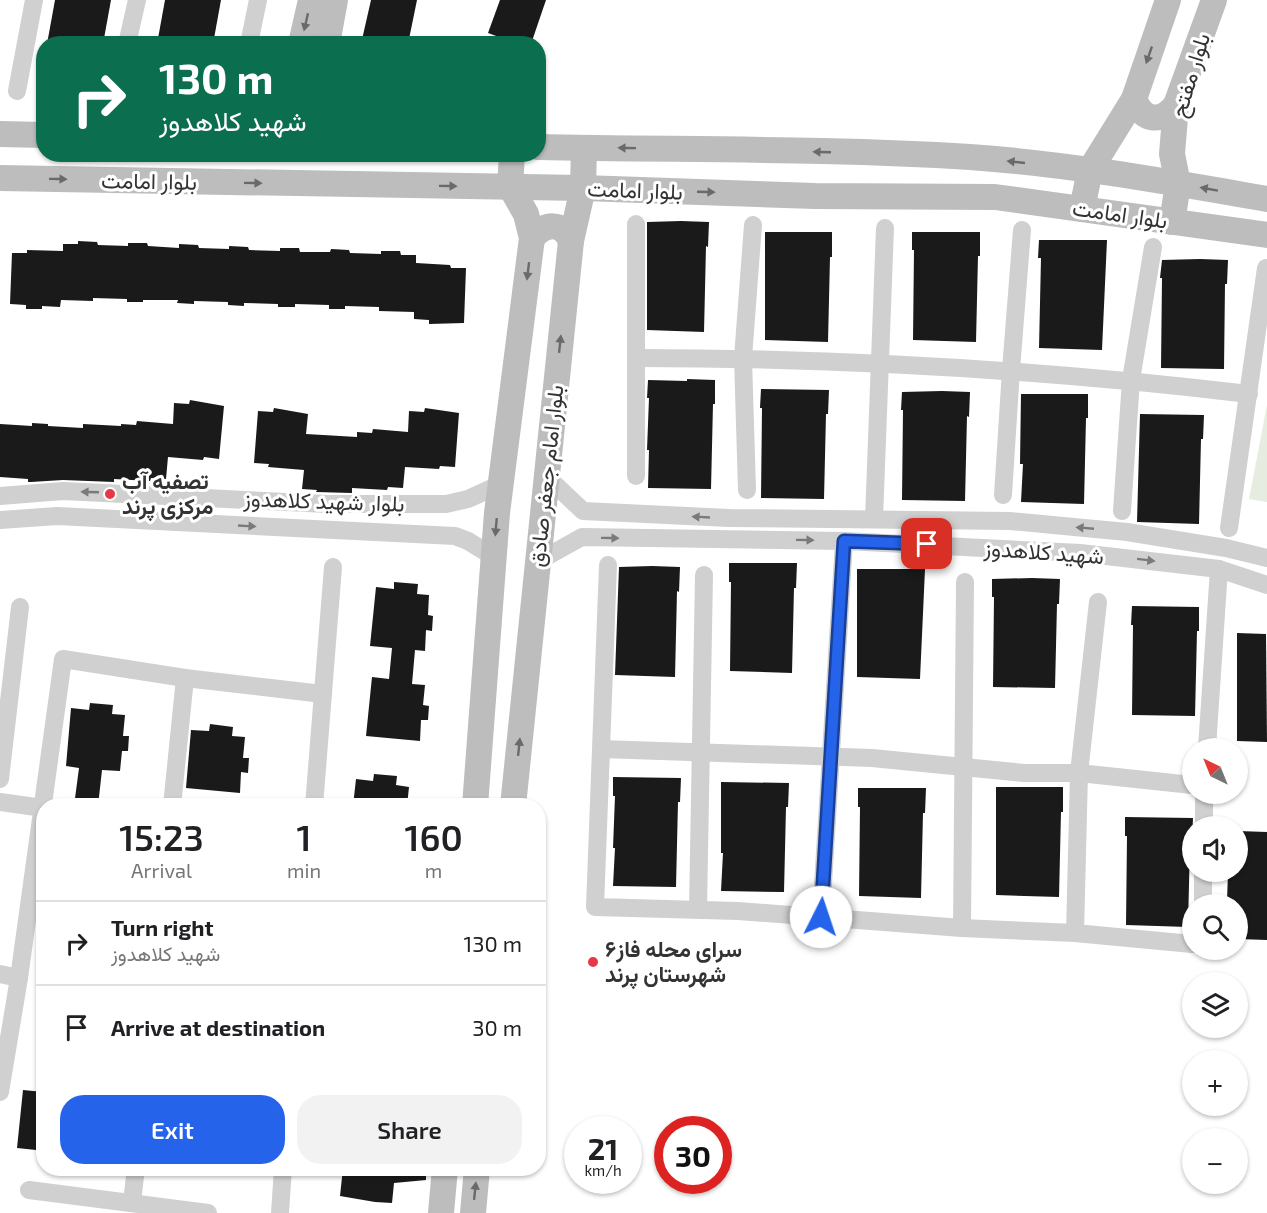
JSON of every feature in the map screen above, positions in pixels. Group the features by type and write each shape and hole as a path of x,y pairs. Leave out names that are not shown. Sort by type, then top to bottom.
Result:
{"street":[{"path":"17,91 34,0"},
{"path":"129,36 137,0"},
{"path":"251,36 258,0"},
{"path":"304,36 311,0"},
{"path":"328,36 335,0"},
{"name":"بلوار مفتح","path":"1082,209 1090,170 1134,99 1168,0"},
{"name":"بلوار مفتح","path":"1172,222 1178,184 1172,154 1176,105 1214,0"},
{"path":"1134,99 1138,109 1147,116 1158,118 1168,114 1176,105"},
{"path":"0,134 36,135"},
{"name":"بلوار امامت","path":"546,147 757,150 971,157 1090,170 1267,199"},
{"name":"بلوار امام جعفر صادق","path":"514,798 571,241 583,188 584,148"},
{"path":"510,186 512,162"},
{"name":"بلوار امامت","path":"0,178 510,186 816,196 995,197 1267,235"},
{"name":"بلوار امام جعفر صادق","path":"476,798 501,484 532,238 526,214 510,186"},
{"path":"636,224 636,476"},
{"path":"747,489 743,358 753,225"},
{"path":"532,238 538,231 555,226 567,232 571,241"},
{"path":"874,519 885,228"},
{"path":"1004,495 1022,230"},
{"path":"1122,511 1131,380 1153,247"},
{"path":"1229,528 1266,268"},
{"path":"636,358 743,358 1011,370 1131,380 1249,394"},
{"path":"546,476 583,511 575,518 573,524 575,531 582,537"},
{"name":"بلوار شهید کلاهدوز","path":"0,496 63,491 327,504 446,504 468,499 501,484"},
{"name":"شهید کلاهدوز","path":"583,511 729,518 1010,521 1127,532 1226,548 1267,558"},
{"name":"بلوار شهید کلاهدوز","path":"0,520 57,516 455,536 494,557"},
{"path":"729,518 729,539"},
{"name":"شهید کلاهدوز","path":"537,562 582,537 844,541 1080,553 1219,569 1267,585"},
{"path":"821,917 844,541"},
{"path":"608,565 595,907 698,909 962,928 1075,933 1182,943"},
{"path":"315,798 333,567"},
{"path":"1208,738 1219,569"},
{"path":"698,909 704,575"},
{"path":"962,928 964,582"},
{"path":"1075,933 1079,773 1098,602"},
{"path":"0,779 20,607"},
{"path":"44,798 63,659 185,678 323,694"},
{"path":"173,798 185,678"},
{"path":"601,749 872,758 1024,773 1079,773 1182,785"},
{"path":"0,802 36,807"},
{"path":"0,1092 1,1073 19,978 36,858"},
{"path":"0,974 19,978"},
{"path":"138,1176 144,1207"},
{"path":"280,1213 283,1176"},
{"path":"441,1213 444,1176"},
{"path":"473,1213 476,1176"},
{"path":"29,1190 144,1207 207,1213"}],"shaded area":[{"path":"1267,405 1267,502 1249,499"}],"building":[{"path":"55,0 111,0 104,36 48,36"},
{"path":"165,0 221,0 214,36 158,36"},
{"path":"371,0 417,0 410,36 363,36"},
{"path":"500,0 546,0 534,36 496,36 488,33"},
{"path":"647,222 709,222 708,247 706,246 704,332 647,330"},
{"path":"765,232 832,232 828,342 765,340"},
{"path":"912,232 980,232 976,342 913,340 914,250 912,250"},
{"path":"1039,240 1107,240 1102,350 1039,348 1041,258 1038,258"},
{"path":"78,241 97,242 98,245 128,246 128,243 147,243 148,246 179,248 179,244 198,245 199,248 248,247 249,250 280,251 280,248 299,248 300,252 330,252 331,249 349,250 350,253 381,254 381,251 400,251 401,255 416,255 416,263 466,268 464,323 429,324 429,320 414,319 414,312 379,311 379,307 345,306 345,309 329,309 329,305 295,304 295,307 278,307 278,304 244,303 244,306 228,305 228,302 194,301 194,304 177,303 178,300 127,302 127,299 93,298 93,301 61,300 60,307 42,306 42,309 26,309 26,305 10,304 12,253 27,253 27,250 63,251 63,244 78,244"},
{"path":"1162,260 1228,260 1227,284 1225,284 1224,369 1161,368 1162,278 1160,278"},
{"path":"687,379 715,380 711,489 648,488 648,380 687,381"},
{"path":"761,389 829,390 828,414 826,414 824,499 761,498"},
{"path":"902,392 970,392 969,417 967,416 965,501 902,500"},
{"path":"1021,394 1088,394 1084,504 1021,502 1023,464 1020,464"},
{"path":"190,400 224,406 219,459 168,457 166,479 151,478 150,481 114,479 114,482 63,480 28,482 28,479 0,477 0,424 32,426 32,423 83,428 83,424 121,426 121,424 136,425 137,421 173,424 174,403 189,404"},
{"path":"274,408 308,414 306,434 357,437 357,432 372,433 373,429 408,432 409,411 424,412 425,408 459,413 455,467 440,466 439,469 405,467 403,488 388,487 387,490 352,488 352,493 316,492 317,490 302,489 304,470 268,467 269,464 254,463 258,411 273,412"},
{"path":"1140,414 1204,415 1203,439 1201,439 1199,524 1137,522"},
{"path":"729,563 797,563 796,588 794,588 792,673 730,671 731,582 729,582"},
{"path":"619,567 680,567 679,592 677,591 675,677 615,675"},
{"path":"857,569 925,569 920,679 857,677"},
{"path":"992,579 1060,579 1059,604 1057,604 1055,688 993,687 994,597 992,597"},
{"path":"394,582 418,584 417,594 429,595 428,615 433,616 432,631 426,630 425,651 415,650 412,684 425,685 423,705 429,706 428,720 421,720 420,741 366,736 372,677 389,679 392,648 370,646 376,587 394,589"},
{"path":"1132,606 1199,607 1195,716 1132,715"},
{"path":"1237,633 1266,634 1267,742 1248,741 1248,738 1237,738"},
{"path":"90,703 113,705 112,714 125,715 123,736 129,736 128,751 122,751 120,771 102,770 99,798 75,798 79,768 66,766 71,708 89,710"},
{"path":"210,724 233,727 232,736 245,737 243,758 249,758 248,773 241,772 240,793 186,788 191,730 209,731"},
{"path":"374,774 397,776 396,785 409,787 408,798 354,798 356,779 373,781"},
{"path":"613,777 681,778 680,802 678,802 676,887 613,886 615,796 613,796"},
{"path":"721,782 789,783 788,807 786,807 784,892 721,891 723,853 721,853"},
{"path":"996,787 1063,787 1059,897 996,895"},
{"path":"858,788 926,788 925,813 923,813 921,898 859,896 860,807 858,807"},
{"path":"1125,817 1182,818 1182,882 1189,882 1189,894 1182,894 1182,927 1126,925 1127,836 1125,836"},
{"path":"1248,831 1267,832 1267,940 1248,939 1248,894 1227,894 1228,882 1248,882"},
{"path":"23,1090 36,1091 36,1150 17,1148"},
{"path":"342,1176 426,1176 426,1180 394,1183 392,1203 340,1196"}],"place":[{"name":"تصفیه آب مرکزی پرند","path":"110,494"},
{"name":"سرای محله فاز۶ شهرستان پرند","path":"593,962"}],"route":[{"path":"821,917 844,541 927,544"}]}
